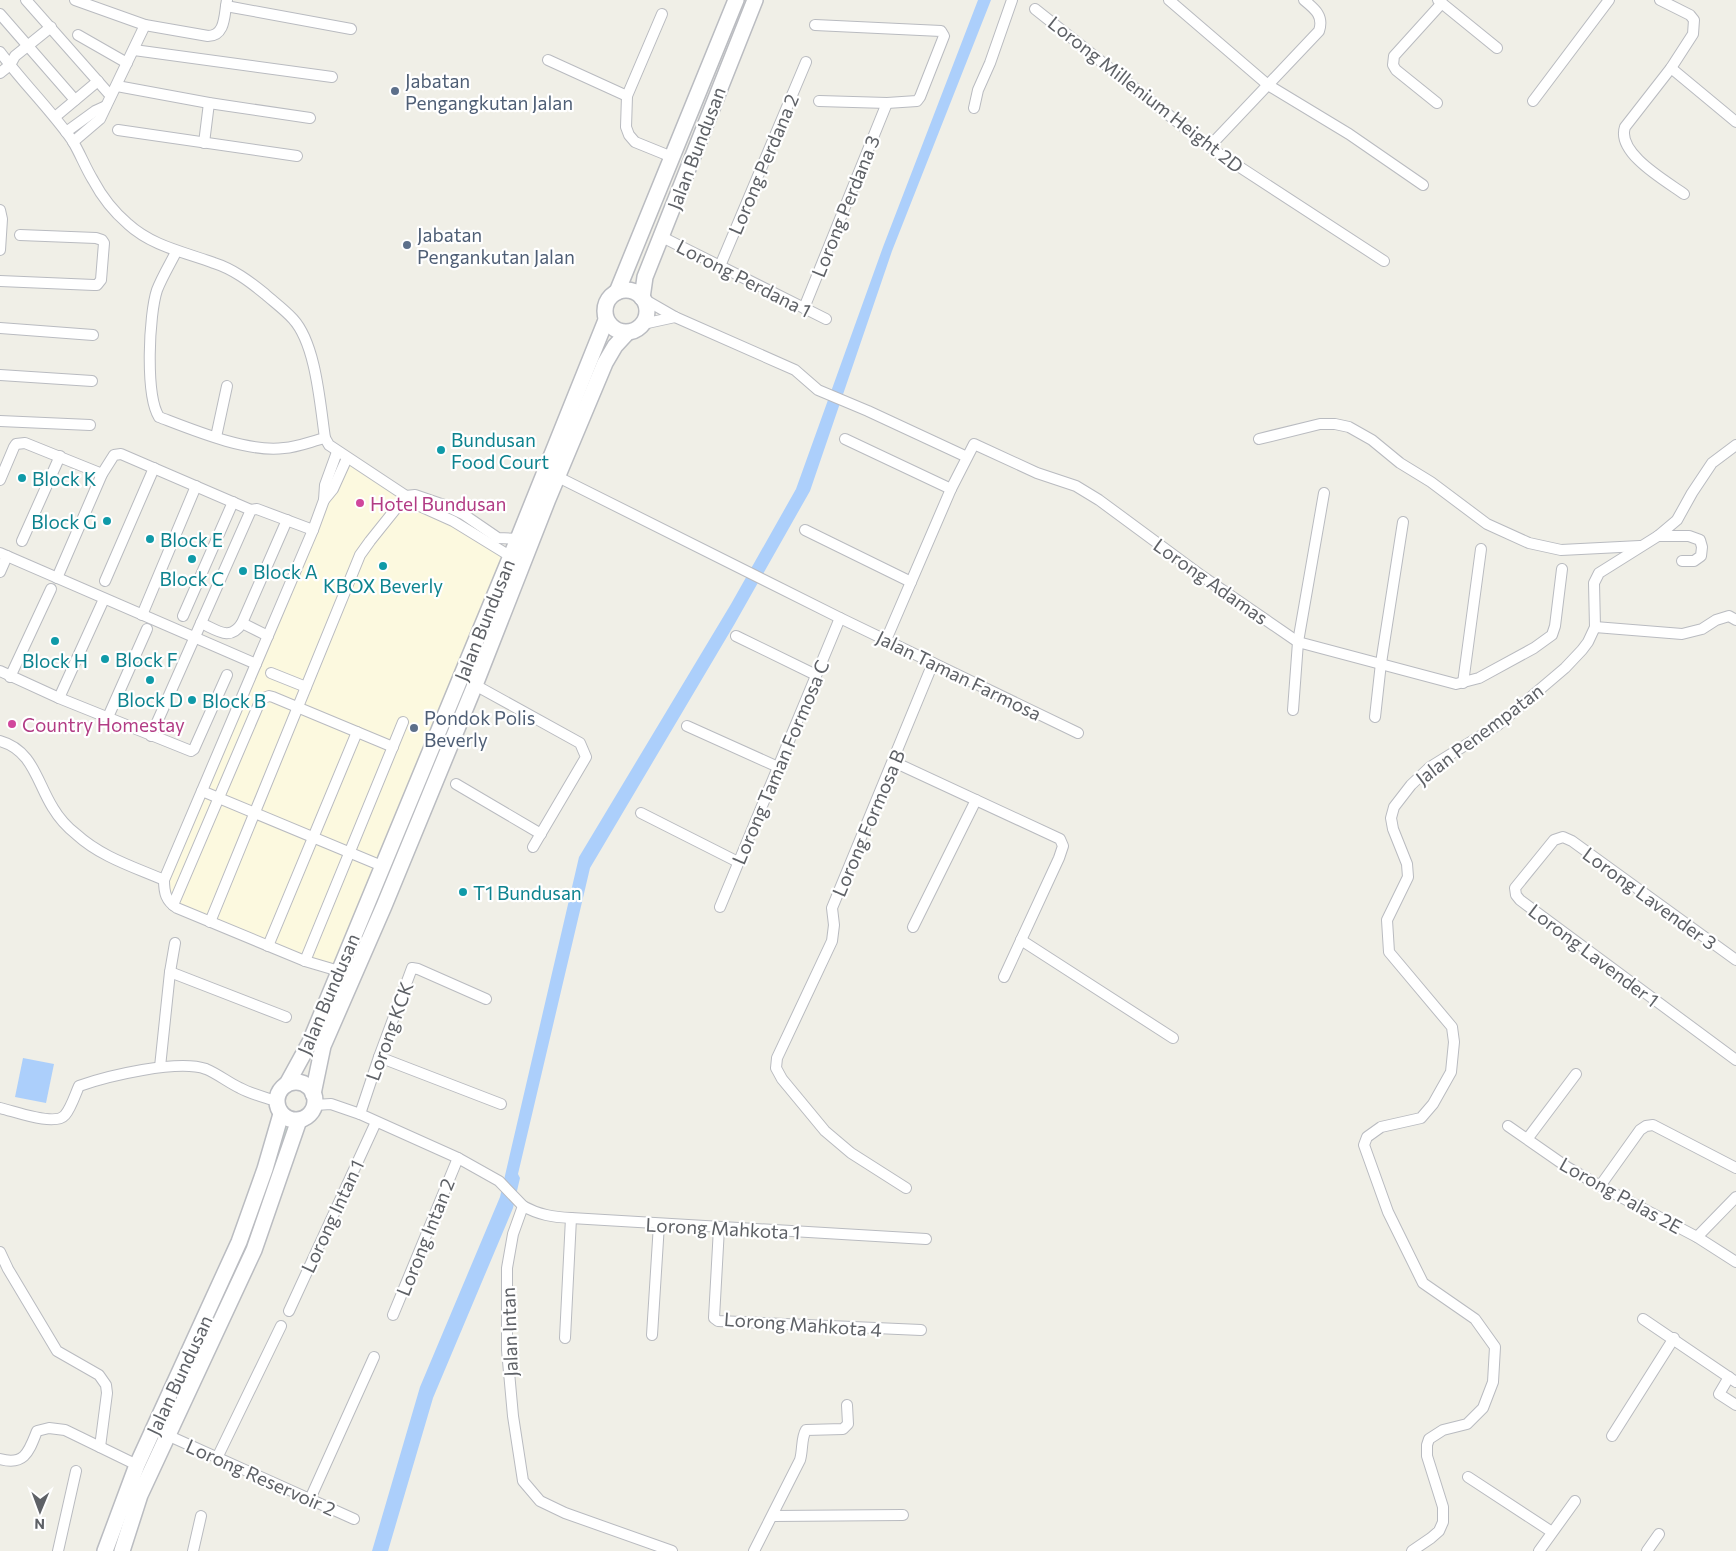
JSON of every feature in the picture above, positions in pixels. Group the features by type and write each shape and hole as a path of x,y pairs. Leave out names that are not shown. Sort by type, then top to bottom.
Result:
{"main road":[{"name":"Jalan Bundusan","path":"287,1084 310,1042 518,539 606,320 604,312 608,300 617,292 736,0"},
{"name":"Jalan Bundusan","path":"314,1099 323,1046 384,906 475,685 548,499 605,363 615,346 626,333 639,328 643,324 647,311 642,298 645,277 755,0"},
{"path":"617,292 628,290 642,298"},
{"path":"606,320 614,329 626,333"},
{"path":"510,556 520,550 548,499"},
{"path":"299,1082 310,1088 314,1099 309,1115 299,1120 293,1120 279,1108 279,1091 287,1084 299,1082"},
{"name":"Jalan Bundusan","path":"106,1551 137,1465 239,1242 265,1169 279,1108"},
{"name":"Jalan Bundusan","path":"122,1551 140,1495 254,1250 299,1120"}],"street":[{"path":"26,0 110,95"},
{"path":"75,0 145,25 213,36 220,33 222,28 226,3 351,29"},
{"path":"974,108 978,90 990,63 1012,0"},
{"path":"1169,0 1268,84 1349,134 1423,185"},
{"path":"1209,147 1319,32 1321,25 1320,15 1304,0"},
{"path":"1533,101 1609,0"},
{"path":"1660,0 1690,15 1694,20 1693,34 1671,68 1623,133 1625,144 1640,162 1684,194"},
{"path":"1438,103 1396,70 1393,60 1394,56 1440,2 1497,48"},
{"name":"Lorong Millenium Height 2D","path":"1035,8 1209,147 1384,261"},
{"path":"0,14 75,100"},
{"path":"662,14 627,96 626,127 629,135 636,142 672,158"},
{"path":"73,142 100,119 145,25"},
{"path":"815,25 941,31 944,39 920,98 917,101 886,103 819,101"},
{"path":"0,73 6,58 28,46 51,27"},
{"path":"78,35 127,63"},
{"path":"134,50 332,77"},
{"path":"6,58 55,117 73,142 103,197 130,226 148,238 176,252 229,269 248,280 293,318 311,351 325,438 329,445 406,496 413,503 453,521 510,556"},
{"path":"548,60 627,96"},
{"name":"Lorong Perdana 2","path":"720,266 806,62"},
{"path":"1671,68 1736,122"},
{"path":"55,117 98,81"},
{"path":"116,86 209,103 310,118"},
{"path":"204,143 209,103"},
{"name":"Lorong Perdana 3","path":"804,308 886,103"},
{"path":"66,132 95,111 106,106"},
{"path":"118,130 296,156"},
{"path":"0,210 2,219 0,250"},
{"path":"0,281 94,286 101,280 104,243 102,240 96,238 20,235"},
{"name":"Lorong Perdana 1","path":"662,237 826,319"},
{"path":"176,252 158,290 151,318 152,399 158,417 195,431 251,447 284,448 325,438"},
{"path":"642,298 675,317 795,370 818,390 967,457 951,489 886,640"},
{"path":"643,324 675,317"},
{"path":"0,328 93,335"},
{"path":"0,375 92,381"},
{"path":"216,436 227,386"},
{"path":"0,421 90,425"},
{"path":"1259,439 1320,424 1335,424 1349,427 1372,440 1400,463 1431,482 1487,524 1529,543 1561,550 1642,546"},
{"path":"845,439 951,489"},
{"path":"0,480 16,444 25,443 102,474"},
{"name":"Lorong Adamas","path":"967,457 974,444 1037,473 1076,486 1099,500 1202,576 1298,642 1449,683 1463,683"},
{"path":"1736,445 1712,463 1677,520 1658,536 1600,573 1594,583 1595,627 1682,634 1702,629 1716,620 1729,616 1736,620"},
{"path":"337,452 325,486 324,500 313,530 164,880 164,892 173,906 305,961 339,971"},
{"path":"57,578 102,474 111,457 117,454 251,510 257,509 313,530"},
{"path":"22,541 60,456"},
{"path":"324,500 333,489 347,458"},
{"path":"105,581 154,468"},
{"name":"Jalan Taman Farmosa","path":"558,476 840,618 1078,732"},
{"path":"142,614 196,486"},
{"path":"1293,710 1298,642 1324,493"},
{"path":"210,922 360,555 370,540 406,496 415,495 463,514 498,538 518,539"},
{"path":"183,616 233,502"},
{"path":"150,736 251,510"},
{"path":"201,623 226,634 232,634 237,631 242,624 287,520"},
{"path":"1375,718 1381,663 1402,522"},
{"path":"805,530 911,582"},
{"path":"1658,536 1689,536 1700,540 1702,547 1701,556 1694,561 1682,561"},
{"path":"1481,549 1463,683 1479,678 1534,648 1552,635 1555,626 1562,569"},
{"path":"0,572 4,554 256,664"},
{"path":"10,677 51,589"},
{"path":"59,698 104,599"},
{"name":"Lorong Taman Formosa C","path":"720,907 840,618"},
{"path":"242,624 268,636"},
{"name":"Jalan Penempatan","path":"1412,1551 1431,1538 1443,1522 1442,1508 1427,1456 1429,1439 1443,1430 1467,1424 1483,1408 1493,1382 1495,1347 1475,1319 1423,1283 1388,1212 1364,1145 1367,1136 1381,1127 1421,1118 1433,1104 1451,1072 1454,1042 1452,1027 1389,952 1388,920 1408,877 1407,864 1393,829 1391,818 1394,807 1401,796 1430,767 1498,725 1565,668 1588,642 1595,627"},
{"path":"108,717 147,630"},
{"path":"736,636 816,675"},
{"name":"Lorong Formosa B","path":"906,1188 841,1146 825,1131 782,1079 776,1068 777,1058 832,941 834,925 832,908 894,762 933,663"},
{"path":"0,671 59,698 191,751 194,749 227,675"},
{"path":"271,673 306,687"},
{"path":"475,685 580,744 586,757 533,847"},
{"path":"173,906 261,699 269,696 273,697 393,747"},
{"path":"305,961 403,722"},
{"path":"687,726 778,767"},
{"path":"268,946 357,732"},
{"path":"0,741 18,750 30,761 52,807 65,824 77,835 102,853 164,880"},
{"path":"894,762 1060,839 1063,846 1059,858 1004,977"},
{"path":"456,784 541,834"},
{"path":"202,791 382,866"},
{"path":"913,927 976,800"},
{"path":"641,813 738,862"},
{"name":"Lorong Lavender 3","path":"1563,837 1572,841 1736,960"},
{"name":"Lorong Lavender 1","path":"1563,837 1554,840 1516,888 1516,895 1528,906 1736,1060"},
{"path":"1021,940 1174,1038"},
{"path":"160,1067 170,972 176,943"},
{"name":"Lorong KCK","path":"360,1114 412,968 418,968 486,999"},
{"path":"170,972 286,1017"},
{"path":"379,1057 501,1104"},
{"path":"0,1108 52,1121 61,1119 66,1114 78,1086 160,1067 182,1066 206,1069 279,1108"},
{"path":"1528,1138 1576,1074"},
{"path":"314,1099 360,1114 458,1158 499,1181 520,1203"},
{"name":"Lorong Intan 1","path":"289,1310 376,1122"},
{"name":"Lorong Palas 2E","path":"1508,1126 1528,1138 1567,1167 1697,1237 1736,1262"},
{"path":"1600,1186 1640,1130 1646,1126 1653,1126 1736,1168"},
{"name":"Lorong Intan 2","path":"393,1315 458,1158"},
{"path":"1697,1237 1736,1197"},
{"name":"Lorong Mahkota 1","path":"520,1203 542,1215 571,1218 926,1239"},
{"name":"Jalan Intan","path":"520,1203 507,1268 507,1350 513,1416 523,1481 540,1500 565,1513 672,1551"},
{"path":"565,1338 571,1218"},
{"path":"652,1335 660,1224"},
{"name":"Lorong Mahkota 4","path":"720,1228 714,1318 718,1321 921,1330"},
{"path":"0,1252 57,1352 99,1376 106,1386 107,1393 100,1447"},
{"path":"1643,1319 1674,1338 1733,1380 1719,1394 1736,1405"},
{"path":"217,1458 281,1326"},
{"path":"1612,1436 1674,1338"},
{"path":"310,1499 374,1357"},
{"path":"754,1551 800,1460 804,1448 803,1435 806,1430 842,1429 848,1424 847,1405"},
{"path":"0,1459 9,1461 20,1460 28,1453 37,1432 49,1428 66,1430 137,1465"},
{"name":"Lorong Reservoir 2","path":"167,1435 354,1520"},
{"path":"58,1551 76,1471"},
{"path":"1468,1476 1552,1532"},
{"path":"1539,1551 1575,1501"},
{"path":"773,1516 903,1515"},
{"path":"193,1551 201,1516"},
{"path":"1647,1551 1659,1534"}],"shaded area":[{"path":"341,458 510,556 339,971 177,908 164,880"}],"green space":[{"path":"280,1125 291,1129 279,1152 240,1259 142,1472 115,1551 112,1551 114,1542"}],"water":[{"path":"978,0 991,0 892,251 810,491 734,625 590,868 518,1174 520,1178 513,1208 433,1398 388,1551 372,1551 420,1387 500,1197 579,857 731,604 796,489 883,247"},
{"path":"23,1058 54,1064 46,1103 15,1097"}],"place":[{"name":"Jabatan Pengangkutan Jalan","path":"395,91"},
{"name":"Jabatan Pengankutan Jalan","path":"407,245"},
{"name":"Bundusan Food Court","path":"441,450"},
{"name":"Block K","path":"22,478"},
{"name":"Hotel Bundusan","path":"360,503"},
{"name":"Block G","path":"107,521"},
{"name":"Block E","path":"150,539"},
{"name":"Block C","path":"192,559"},
{"name":"KBOX Beverly","path":"383,566"},
{"name":"Block A","path":"243,571"},
{"name":"Block H","path":"55,641"},
{"name":"Block F","path":"105,659"},
{"name":"Block D","path":"150,680"},
{"name":"Block B","path":"192,700"},
{"name":"Country Homestay","path":"12,724"},
{"name":"Pondok Polis Beverly","path":"414,728"},
{"name":"T1 Bundusan","path":"463,892"}]}
